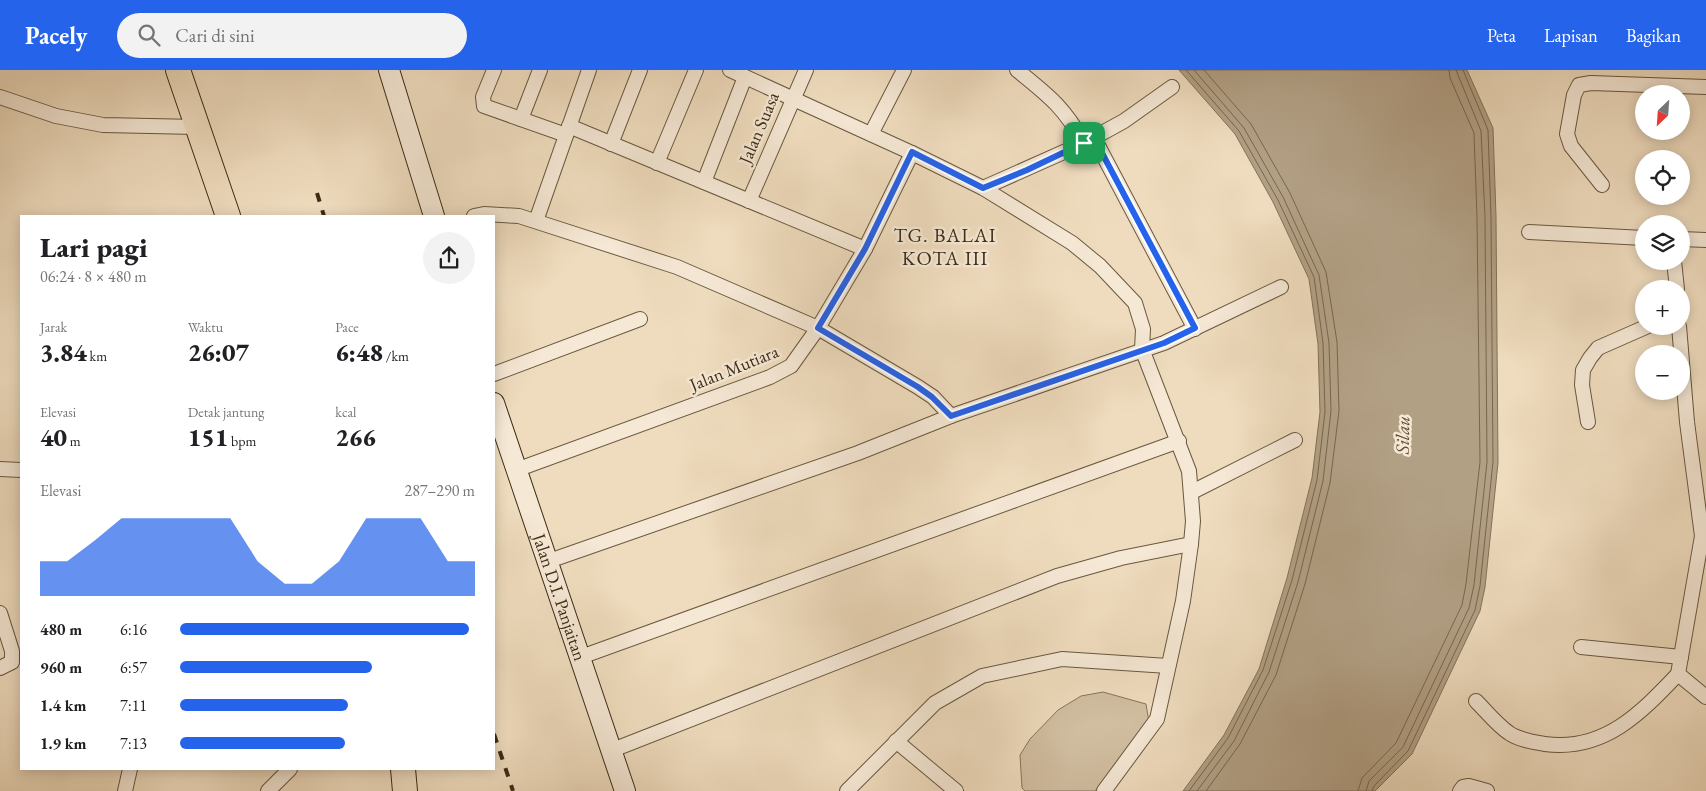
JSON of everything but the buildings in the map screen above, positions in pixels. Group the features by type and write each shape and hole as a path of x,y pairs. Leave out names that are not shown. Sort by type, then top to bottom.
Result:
{"highway":[{"path":"178,70 228,215"},
{"path":"403,770 405,791"}],"main road":[{"path":"389,70 434,215"},
{"name":"Jalan D.I. Panjaitan","path":"495,406 578,658 625,791"}],"street":[{"path":"494,70 483,97 484,106 522,119 567,130 611,144 865,249"},
{"path":"522,119 540,70"},
{"path":"536,221 589,70"},
{"path":"611,144 640,70"},
{"path":"657,162 696,70"},
{"path":"730,70 912,152 983,188 1072,242 1121,286 1135,304 1143,329 1142,348 1189,471 1192,492 1191,544 1183,600 1157,719 1104,791"},
{"name":"Jalan Suasa","path":"749,201 792,98 806,70"},
{"path":"871,134 904,70"},
{"path":"1017,70 1061,107 1089,140 1195,328"},
{"path":"704,182 745,77"},
{"path":"1602,185 1571,146 1567,134 1574,95 1580,86 1591,83 1706,87"},
{"path":"983,188 1089,140 1124,121 1172,87"},
{"path":"0,97 56,116 103,125 197,127"},
{"name":"Jalan Mutiara","path":"516,470 783,372 798,358 818,328 865,249 912,152"},
{"path":"479,215 503,214 536,221 677,267 818,328 918,387 932,397 951,416"},
{"path":"1529,232 1635,238"},
{"path":"1690,239 1706,240"},
{"path":"546,562 858,453 951,416 1142,348 1164,343 1281,287"},
{"path":"495,374 640,319"},
{"path":"1588,422 1582,385 1583,370 1598,348 1635,332"},
{"path":"1476,701 1509,733 1534,742 1570,745 1605,737 1630,721 1678,674 1702,536 1687,422 1680,335"},
{"path":"1192,492 1295,440"},
{"path":"578,658 1179,442"},
{"path":"0,469 20,470"},
{"path":"610,751 1057,576 1122,558 1191,544"},
{"path":"0,613 12,650 12,662 0,668"},
{"path":"1581,647 1681,657"},
{"path":"847,791 935,703 982,676 1062,659 1168,666"},
{"path":"1678,674 1706,697"},
{"path":"896,741 956,791"},
{"path":"125,791 130,770"},
{"path":"268,791 289,770"},
{"path":"1460,791 1463,787 1468,786 1487,791"}],"shaded area":[{"path":"1103,692 1146,704 1149,722 1095,791 1025,791 1022,788 1020,755 1030,739 1058,710 1081,696"}],"water":[{"name":"Silau","path":"1179,70 1467,70 1493,128 1496,216 1498,463 1485,587 1480,611 1412,754 1375,791 1183,791 1224,735 1259,669 1287,578 1312,478 1320,412 1318,344 1309,279 1273,202 1235,134"}],"railway":[{"path":"317,193 324,215"},
{"path":"495,737 513,791"}],"district":[{"name":"TG. BALAI KOTA III","path":"945,246"}],"route":[{"path":"1094,138 1195,328 1164,343 1142,348 951,416 932,397 918,387 818,328 865,249 912,152 983,188 1084,143 1094,138"}]}
